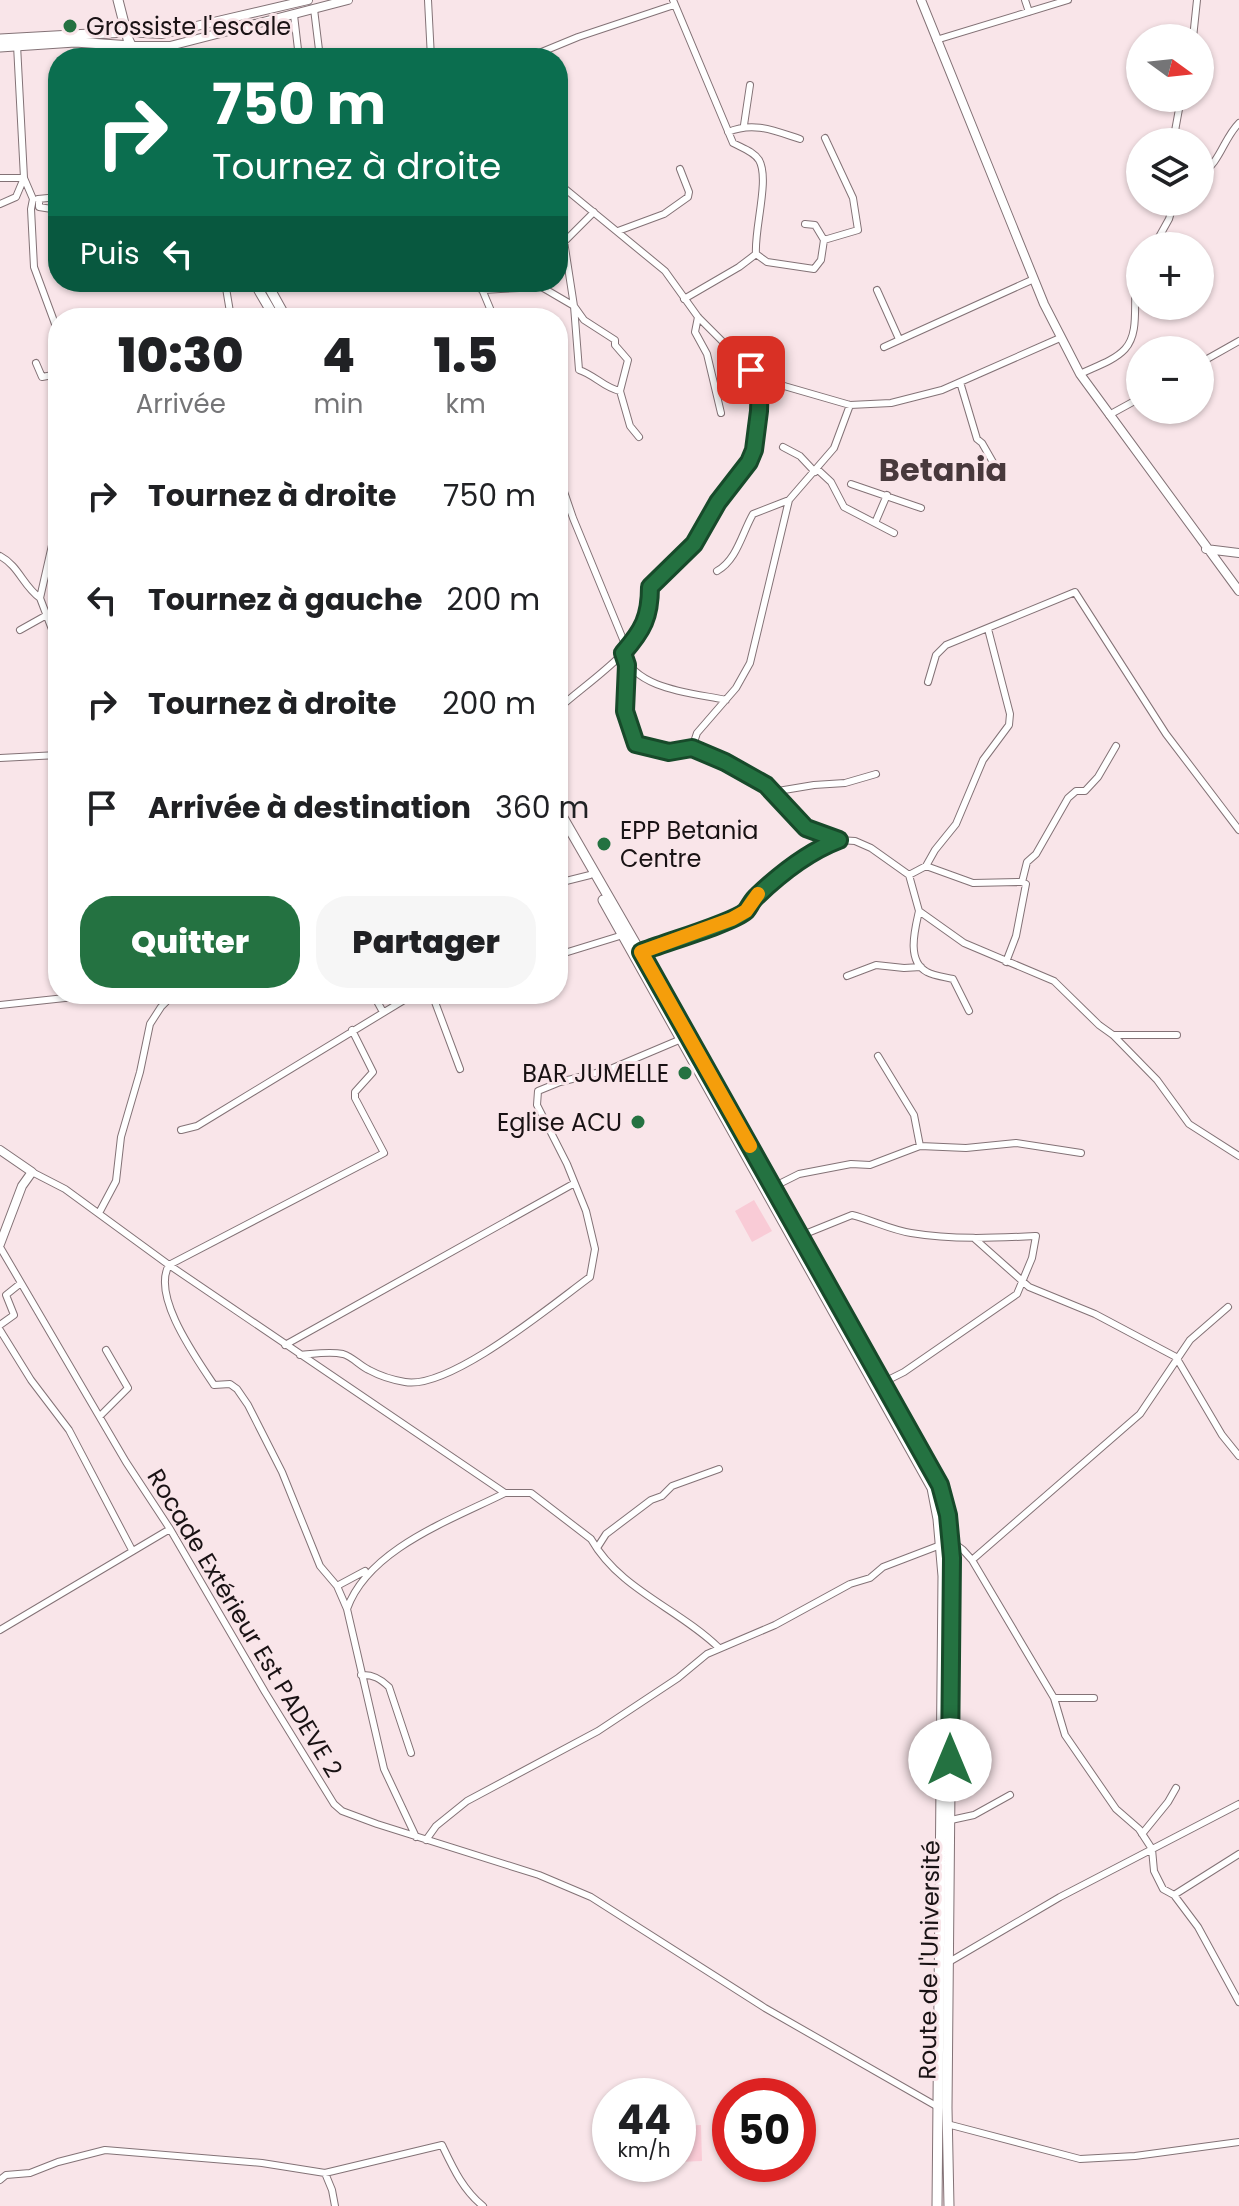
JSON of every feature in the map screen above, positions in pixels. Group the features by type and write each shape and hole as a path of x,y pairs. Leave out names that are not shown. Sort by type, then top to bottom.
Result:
{"main road":[{"path":"0,39 131,46 118,0"},
{"path":"0,47 16,41 126,32"},
{"name":"Route de l'Université","path":"568,826 940,1485 948,1515 937,2206"},
{"name":"Route de l'Université","path":"568,837 932,1488 946,1543"},
{"name":"Route de l'Université","path":"946,1622 951,1820 947,2124 949,2206"}],"street":[{"path":"126,32 162,34 308,0"},
{"path":"131,46 170,46 348,0"},
{"path":"428,0 430,48"},
{"path":"921,0 1060,338 1080,374 1109,415 1239,591"},
{"path":"1025,0 1029,12"},
{"path":"936,40 1068,0"},
{"path":"1194,24 1197,0"},
{"path":"551,48 673,2 733,143 751,152 762,170 763,190 756,228 756,254"},
{"path":"314,9 319,48"},
{"path":"294,15 298,48"},
{"path":"0,204 16,197 24,178 16,41"},
{"path":"111,44 111,48"},
{"path":"744,125 750,85"},
{"path":"1214,164 1232,129 1239,123"},
{"path":"728,132 744,125 800,139"},
{"path":"824,240 858,230 853,198 825,138"},
{"path":"618,231 664,214 688,197 680,169"},
{"path":"0,178 24,178"},
{"path":"24,178 39,207 48,208"},
{"path":"568,191 665,271 698,317 760,379 850,405 891,403 960,382 1060,338"},
{"path":"36,199 48,198"},
{"path":"36,199 31,209 34,267 49,308"},
{"path":"568,237 594,212"},
{"path":"756,254 767,262 814,269 821,260 824,240 815,225 805,224"},
{"path":"684,299 756,254"},
{"path":"568,267 579,370 593,374 599,381 620,391"},
{"path":"884,347 1034,279"},
{"path":"877,290 899,339"},
{"path":"550,292 574,306 584,320 615,340 615,345 628,360 620,391 630,426 639,437"},
{"path":"698,317 695,332 707,354 721,413"},
{"path":"1080,374 1115,357 1126,348 1134,320"},
{"path":"1214,355 1239,341"},
{"path":"36,363 42,377 48,376"},
{"path":"568,700 625,651 646,622 650,587 694,544 718,502 749,462 758,424 760,379"},
{"path":"960,382 977,439 994,464"},
{"path":"717,571 731,559 753,514 789,500 834,448 850,405"},
{"path":"1109,415 1126,406"},
{"path":"783,447 800,456 831,482 844,507 894,533"},
{"path":"851,484 921,508"},
{"path":"875,523 887,495"},
{"path":"692,748 705,722 726,700 750,663 789,500"},
{"path":"568,503 625,651 625,711 636,744 669,752 692,748 766,785 789,807 801,824 839,840 855,841 871,848 909,875 919,911 913,937 921,967 927,972 953,979 969,1011"},
{"path":"1206,549 1239,553"},
{"path":"0,556 11,562 32,592 40,598"},
{"path":"48,563 40,598 48,623"},
{"path":"928,682 936,655 946,645 1075,592 1166,734 1239,830"},
{"path":"20,630 45,616"},
{"path":"909,875 926,866 956,824 983,760 1009,725 1010,714 988,629"},
{"path":"627,665 651,682 726,700"},
{"path":"1022,882 1027,862 1036,854 1068,798 1076,791 1085,791 1098,777 1116,746"},
{"path":"0,758 48,756"},
{"path":"772,792 845,783 876,774"},
{"path":"641,952 732,919 746,911 753,899 769,885 812,854 839,840"},
{"path":"926,866 973,883 1026,884 1020,923 1006,962"},
{"path":"568,880 590,875"},
{"path":"919,911 964,943 1054,981 1157,1080 1189,1124 1239,1156"},
{"path":"568,952 623,935"},
{"path":"847,976 876,965 921,967"},
{"path":"0,1005 48,1000"},
{"path":"99,1213 116,1181 121,1137 150,1024 164,1004"},
{"path":"379,1004 383,1012"},
{"path":"181,1130 197,1126 397,1004"},
{"path":"436,1004 460,1069"},
{"path":"352,1030 373,1072 355,1092 355,1098 384,1153 169,1265 164,1283 172,1311 187,1343 214,1385 230,1384 248,1405 282,1472 320,1566 337,1586 347,1609 384,1769 417,1839"},
{"path":"1113,1035 1177,1035"},
{"path":"300,1355 328,1352 346,1355 368,1370 388,1378 418,1383 491,1349 590,1277 595,1259 586,1211 567,1164 537,1105 538,1091 608,1070 679,1040"},
{"path":"878,1056 914,1115 920,1146"},
{"path":"773,1187 799,1174 851,1164 870,1165 920,1146 966,1148 1016,1143 1081,1153"},
{"path":"0,1150 32,1172 65,1189 169,1265 505,1493"},
{"path":"0,1246 9,1215 32,1172"},
{"path":"285,1345 573,1184"},
{"path":"800,1236 852,1215 911,1233 975,1239 1036,1236 1032,1258 1017,1294 904,1372 882,1383"},
{"path":"975,1239 1023,1282 1039,1292 1095,1314 1176,1357 1222,1435 1239,1456"},
{"name":"Rocade Extérieur Est PADEVE 2","path":"0,1246 334,1804 356,1817 417,1839 539,1875 591,1897 765,2008 938,2107"},
{"path":"21,1283 6,1295 14,1315 0,1328 31,1380 69,1430 132,1550"},
{"path":"972,1560 1133,1421 1190,1340 1228,1307"},
{"path":"100,1416 128,1388 106,1350"},
{"path":"597,1548 606,1534 672,1486 719,1469"},
{"path":"337,1586 372,1568 415,1539 505,1493 531,1493 591,1539 639,1592 684,1619 719,1648"},
{"path":"0,1630 170,1529"},
{"path":"426,1840 436,1826 467,1801 598,1731 678,1678 707,1654 775,1625 850,1584 870,1578 883,1567 946,1543 963,1550 972,1560 1054,1698 1065,1735 1074,1751 1116,1809 1142,1834 1152,1849 1154,1871 1163,1889 1174,1895 1198,1927 1239,2002"},
{"path":"347,1609 352,1594 372,1568"},
{"path":"361,1675 368,1674 389,1687 411,1753"},
{"path":"1054,1698 1094,1698"},
{"path":"1142,1834 1176,1788"},
{"path":"951,1820 981,1812 1010,1795"},
{"path":"949,1962 1060,1897 1239,1804"},
{"path":"1174,1895 1239,1854"},
{"path":"947,2124 1080,2159 1125,2157 1239,2142"},
{"path":"0,2180 6,2175 30,2173 105,2150 262,2163 325,2173 442,2145 465,2187 483,2206"},
{"path":"325,2173 335,2206"}],"shaded area":[{"path":"754,1200 772,1231 752,1242 735,1211"},
{"path":"696,2125 701,2125 702,2161 696,2161"}],"slow traffic":[{"path":"750,1146 641,952 732,919 746,911 758,894"}],"place":[{"name":"Grossiste l'escale","path":"70,26"},
{"name":"EPP Betania Centre","path":"604,844"},
{"name":"BAR JUMELLE","path":"685,1073"},
{"name":"Eglise ACU","path":"638,1122"}],"district":[{"name":"Betania","path":"943,469"}],"route":[{"path":"751,370 760,379 754,450 694,544 650,587 646,622 623,653 627,665 625,711 636,744 669,752 692,748 725,762 766,785 806,828 839,840 812,854 769,885 753,899 746,911 732,919 641,952 940,1485 948,1515 952,1558 950,1760"}]}
